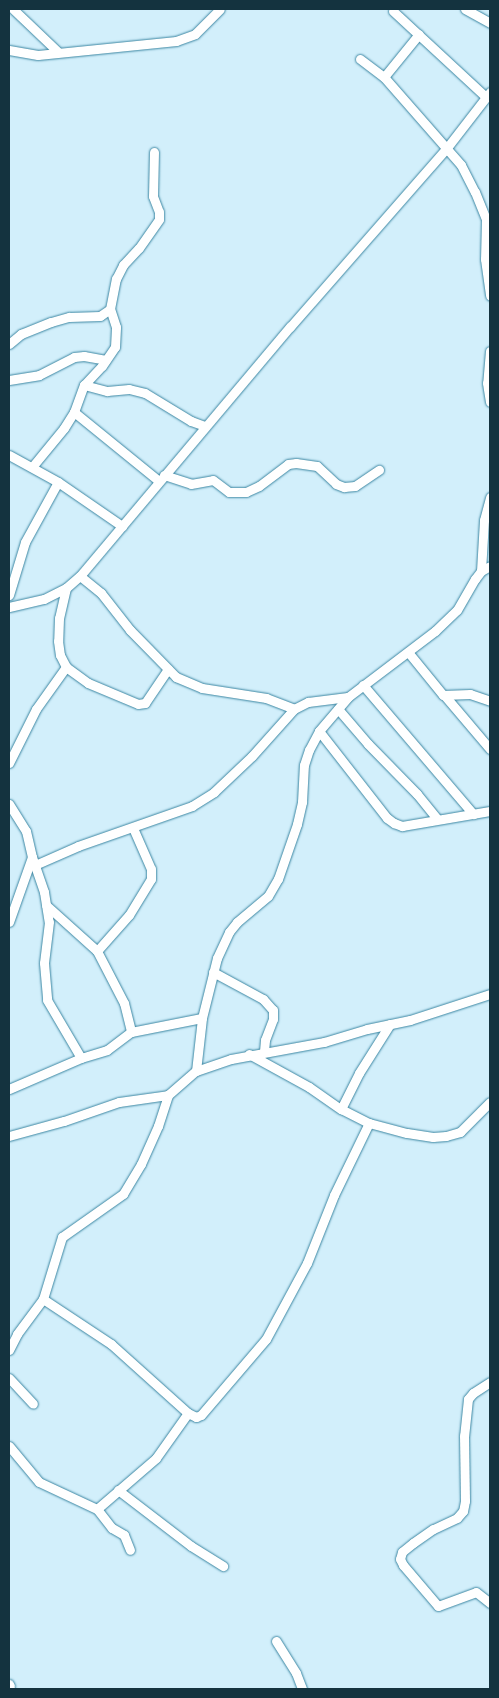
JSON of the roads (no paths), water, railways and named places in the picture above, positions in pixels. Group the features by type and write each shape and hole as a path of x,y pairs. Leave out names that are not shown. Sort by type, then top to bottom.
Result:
{"street":[{"path":"13,9 58,52"},
{"path":"9,50 38,56 58,52 158,45 194,34 220,9"},
{"path":"465,9 490,24"},
{"path":"9,607 44,599 66,588 80,576 205,426 446,149 488,94 441,57 393,11"},
{"path":"384,77 419,34"},
{"path":"360,59 384,77 460,165 476,192 488,218 485,259 490,296"},
{"path":"32,467 74,412 84,385 115,347 116,327 110,309 116,280 123,264 139,248 159,219 159,212 153,196 154,152"},
{"path":"9,344 21,334 52,322 69,317 100,316 110,309"},
{"path":"490,351 488,383 490,402"},
{"path":"9,380 39,375 74,357 84,356 106,360"},
{"path":"84,385 108,391 130,389 140,391 191,421 205,426"},
{"path":"74,412 162,478 191,484 213,480 229,492 246,492 259,486 288,464 296,463 317,466 336,484 344,487 355,486 379,470"},
{"path":"9,454 58,482 122,526"},
{"path":"9,595 25,542 58,482"},
{"path":"196,1071 202,1018 213,972 228,932 268,896 278,879 297,824 302,802 304,765 309,750 319,731 348,697 408,652 457,610 481,571 484,520 490,497"},
{"path":"481,571 490,566"},
{"path":"80,576 101,593 130,630 176,677 202,688 266,698 294,709"},
{"path":"66,588 59,618 58,641 60,655 66,666 88,683 138,704 145,702 168,669"},
{"path":"408,652 490,749"},
{"path":"9,763 36,709 66,666"},
{"path":"363,686 473,814"},
{"path":"445,696 470,694 490,701"},
{"path":"33,861 133,828 192,806 214,792 252,756 294,709 308,702 348,697"},
{"path":"338,709 368,744 417,794 437,820"},
{"path":"319,731 387,818 394,823 402,826 490,811"},
{"path":"9,804 26,831 46,905 49,922 44,963 47,1000 81,1058"},
{"path":"97,951 129,915 151,879 151,869 133,828"},
{"path":"9,922 33,861"},
{"path":"46,905 97,951 124,1003 131,1032"},
{"path":"213,972 263,999 273,1010 273,1018 265,1040 264,1051"},
{"path":"9,1350 13,1332 43,1299 61,1239 123,1194 151,1141 168,1095 196,1071 249,1054 324,1042 410,1020 490,994"},
{"path":"9,1089 81,1058 106,1050 131,1032 202,1018"},
{"path":"341,1109 358,1073 390,1024"},
{"path":"249,1054 309,1087 341,1109 369,1123 407,1133 446,1136 460,1132 490,1102"},
{"path":"9,1136 64,1121 119,1102 168,1095"},
{"path":"43,1299 111,1344 188,1413 196,1417 206,1411 266,1339 307,1264 334,1195 369,1123"},
{"path":"9,1378 33,1404"},
{"path":"490,1382 472,1392 468,1399 464,1436 465,1501 463,1511 457,1518 432,1529 412,1543 402,1552 400,1559 438,1606 476,1592 481,1594 490,1603"},
{"path":"97,1508 165,1448 188,1413"},
{"path":"9,1446 39,1482 97,1508 112,1528 124,1535 130,1550"},
{"path":"118,1490 191,1546 223,1566"},
{"path":"276,1641 296,1673 302,1689"}]}
